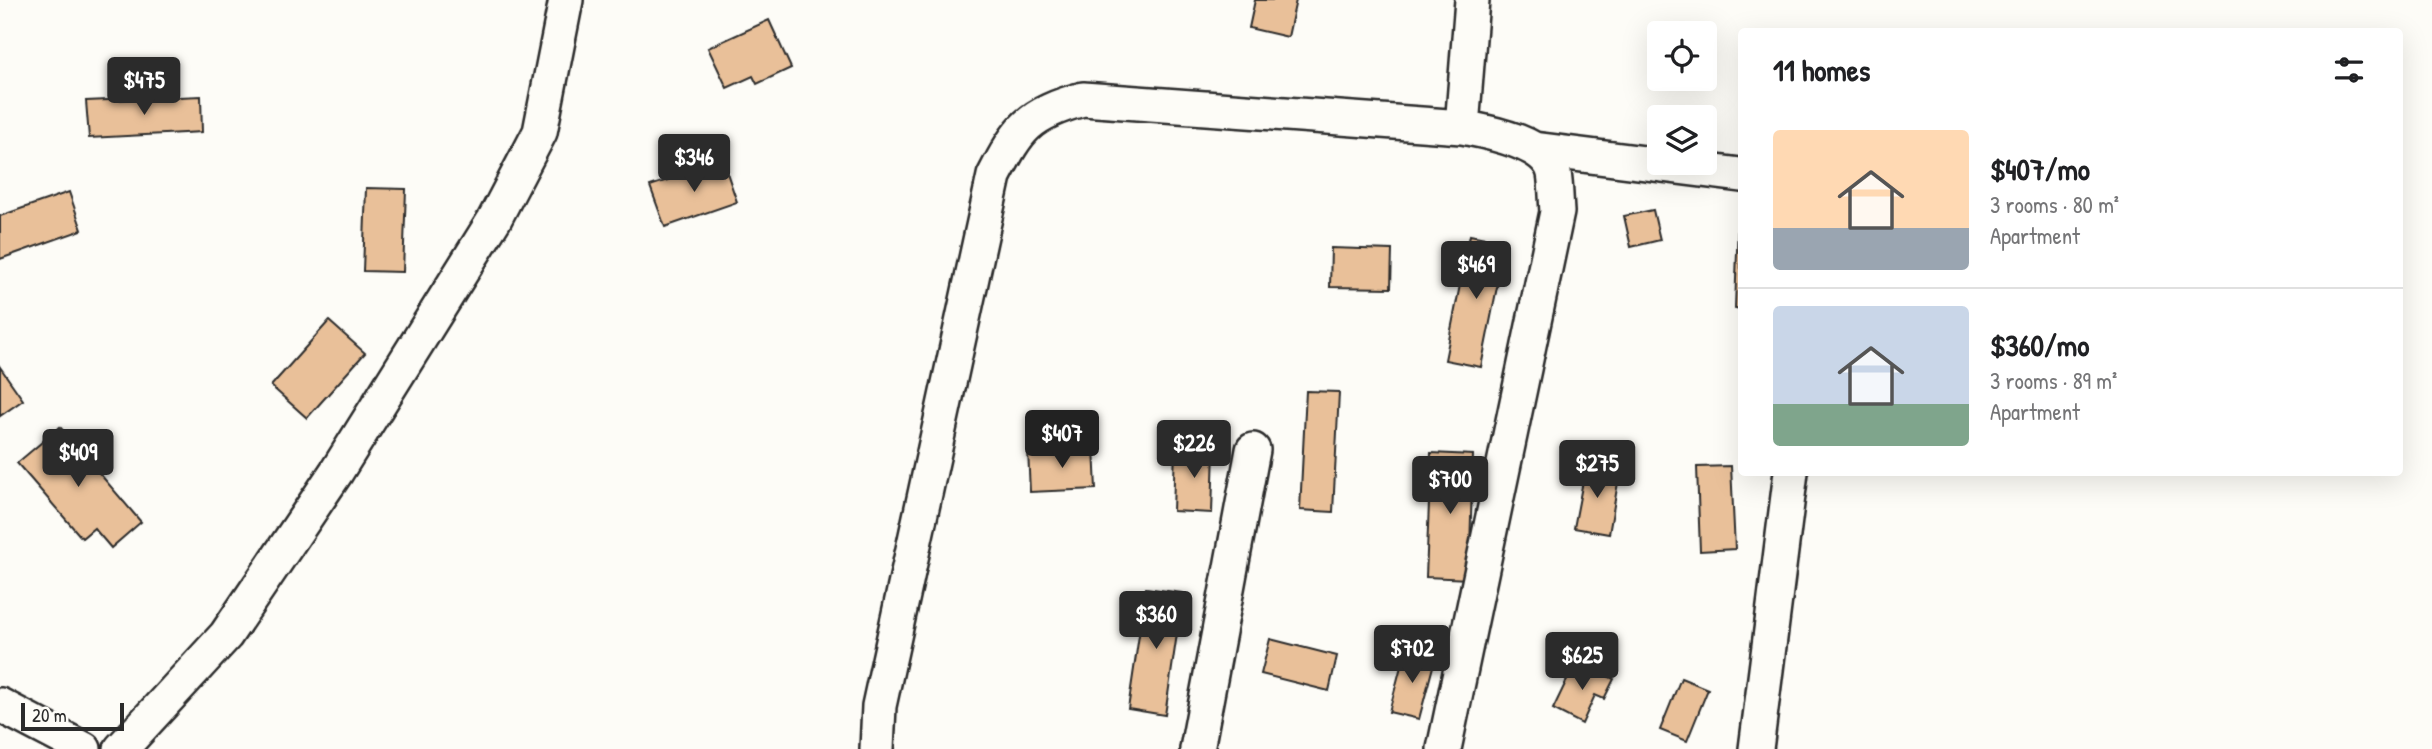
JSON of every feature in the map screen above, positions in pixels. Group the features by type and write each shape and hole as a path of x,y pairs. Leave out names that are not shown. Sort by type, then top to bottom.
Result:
{"street":[{"path":"121,749 226,635 337,471 494,220 540,132 566,0"},
{"path":"1462,127 1472,0"},
{"path":"877,749 879,706 994,176 1016,135 1049,108 1083,99 1462,127 1508,137 1534,149 1738,175"},
{"path":"1444,749 1557,212 1553,169 1534,149"},
{"path":"1197,749 1253,450"},
{"path":"1756,749 1790,476"},
{"path":"0,705 84,749"}],"building":[{"path":"1255,0 1296,0 1288,37 1249,28"},
{"path":"769,20 791,68 757,84 753,76 727,88 708,48"},
{"path":"201,96 202,132 89,138 86,101"},
{"path":"723,161 737,202 665,227 650,186"},
{"path":"366,188 406,189 403,272 363,271"},
{"path":"69,192 82,230 0,259 0,216"},
{"path":"1653,210 1660,240 1631,247 1624,216"},
{"path":"1738,222 1738,308 1735,308"},
{"path":"1470,235 1506,242 1481,367 1445,360"},
{"path":"1331,248 1392,250 1391,288 1330,287"},
{"path":"329,321 365,353 307,418 271,386"},
{"path":"0,367 23,400 0,416"},
{"path":"1306,391 1339,392 1333,512 1300,510"},
{"path":"60,427 141,522 111,548 94,528 82,538 17,463"},
{"path":"1094,448 1096,489 1030,492 1028,450"},
{"path":"1175,448 1214,450 1212,513 1173,511"},
{"path":"1431,453 1473,455 1469,579 1426,577"},
{"path":"1586,465 1620,471 1609,534 1574,528"},
{"path":"1731,466 1735,549 1700,551 1697,467"},
{"path":"1146,588 1183,593 1165,715 1128,709"},
{"path":"1270,639 1337,656 1329,691 1261,674"},
{"path":"1405,651 1435,659 1419,719 1389,712"},
{"path":"1576,661 1614,679 1604,699 1595,695 1582,724 1553,709"},
{"path":"1681,678 1708,689 1687,741 1660,730"}]}
